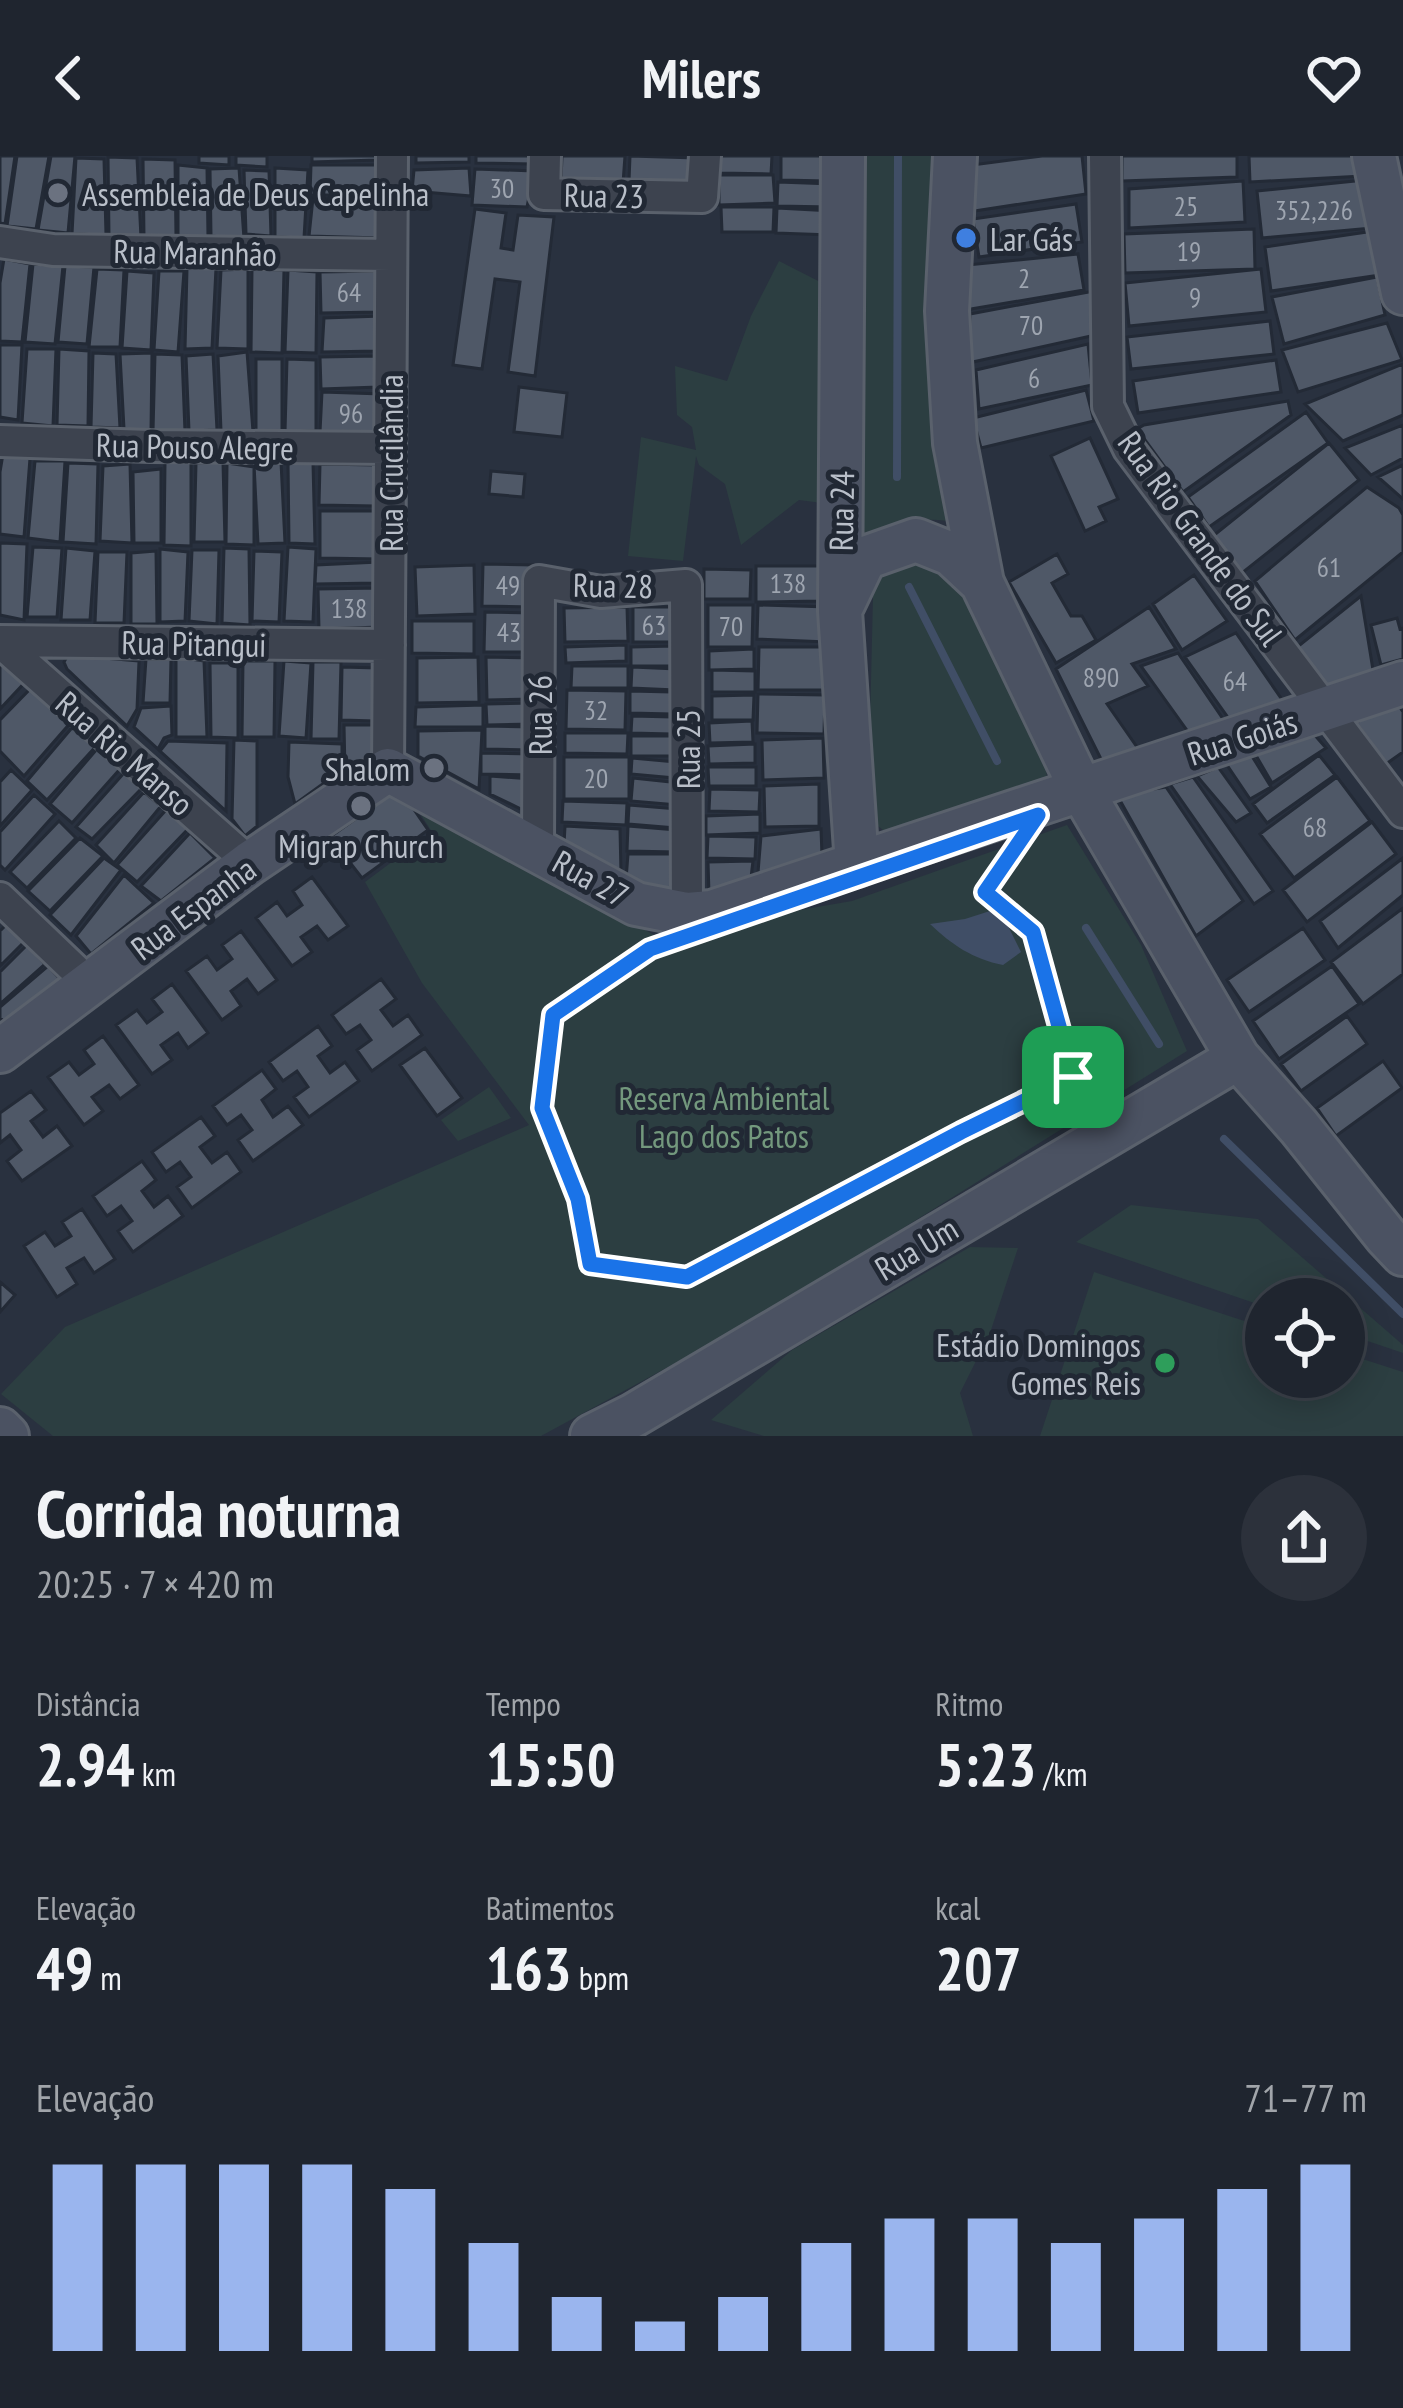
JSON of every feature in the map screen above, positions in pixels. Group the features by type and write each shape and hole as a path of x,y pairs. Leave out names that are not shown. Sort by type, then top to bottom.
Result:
{"street":[{"name":"Rua Crucilândia","path":"388,770 392,156"},
{"name":"Rua 23","path":"544,156 544,194 702,197 705,156"},
{"name":"Rua 24","path":"843,156 840,611 857,865"},
{"path":"955,156 947,311 953,421 982,583 1082,791 1238,1058 1403,1253"},
{"name":"Rua Rio Grande do Sul","path":"1105,156 1108,406 1130,449 1403,812"},
{"path":"1373,156 1403,293"},
{"name":"Rua Maranhão","path":"0,242 53,250 392,255"},
{"name":"Rua Pouso Alegre","path":"0,441 390,448"},
{"path":"840,611 865,558 916,540 951,554 982,583"},
{"name":"Rua 28","path":"539,581 601,592 686,585"},
{"name":"Rua 26","path":"538,849 539,581"},
{"name":"Rua 25","path":"679,928 686,585"},
{"name":"Rua Pitangui","path":"0,642 389,645"},
{"name":"Rua Rio Manso","path":"0,642 250,863"},
{"name":"Rua Goiás","path":"1082,791 1403,683"},
{"name":"Rua 27","path":"388,770 679,928 712,912 1082,791"},
{"name":"Rua Espanha","path":"0,1051 250,863 388,770"},
{"path":"0,898 91,985"},
{"name":"Rua Um","path":"592,1436 643,1425 1238,1058"},
{"path":"0,1429 8,1436"}],"path":[{"path":"1025,834 985,892 1033,932 1073,1077 1109,1134"},
{"path":"679,928 553,1015 542,1108 578,1199 590,1264 687,1277 1073,1077"}],"green space":[{"path":"859,156 940,156 940,403 949,521 902,522 859,537"},
{"path":"779,261 832,288 830,504 799,500 741,545 725,484 699,465 696,456 683,561 628,556 641,437 696,450 692,427 677,415 675,366 727,381 751,316"},
{"path":"912,557 952,573 1046,765 1047,780 888,834 868,808 873,596 882,573"},
{"name":"Reserva Ambiental Lago dos Patos","path":"410,798 654,935 852,901 1067,825 1141,945 1187,1051 762,1316 541,1436 53,1436 1,1394 65,1327 529,1125 422,983 365,882 432,832"},
{"path":"489,1087 511,1118 458,1141 441,1120"},
{"path":"1131,1205 1258,1219 1326,1278 1245,1278 1245,1300 1076,1242"},
{"path":"970,1247 1018,1248 990,1333 960,1393 973,1436 764,1436 711,1420 792,1350"},
{"name":"Estádio Domingos Gomes Reis","path":"1094,1272 1245,1321 1245,1398 1365,1398 1365,1360 1403,1372 1403,1436 1040,1436"},
{"path":"1365,1312 1403,1345 1403,1353 1365,1340"}],"water":[{"path":"990,911 1005,920 1021,952 1003,965 963,950 930,924 965,919"}],"building":[{"path":"0,156 15,156 5,224 0,223"},
{"path":"17,156 49,156 36,229 7,226"},
{"name":"Assembleia de Deus Capelinha","path":"51,156 75,156 68,233 38,230"},
{"path":"199,156 229,156 229,165 199,163"},
{"path":"236,156 267,156 267,167 236,165"},
{"path":"312,156 377,156 377,160 312,162"},
{"path":"416,156 469,156 469,162 416,163"},
{"path":"476,156 534,156 533,164 476,163"},
{"path":"562,156 625,156 623,183 561,180"},
{"path":"630,156 697,158 694,184 629,181"},
{"path":"718,156 772,156 771,174 718,173"},
{"path":"781,156 829,156 828,181 781,180"},
{"path":"1082,156 1086,194 968,212 972,165"},
{"path":"1122,156 1237,156 1237,177 1122,181"},
{"path":"1249,156 1362,156 1363,176 1250,182"},
{"path":"108,157 137,158 141,238 109,237"},
{"path":"76,158 104,159 106,235 72,234"},
{"path":"143,159 175,160 176,237 144,238"},
{"path":"178,165 207,168 208,237 178,236"},
{"path":"311,165 384,165 384,195 310,195"},
{"path":"239,168 244,239 211,236 210,169"},
{"path":"275,168 308,170 304,238 275,237"},
{"path":"469,168 471,196 412,191 414,170"},
{"path":"475,169 534,171 527,207 472,205"},
{"path":"244,170 269,171 271,236 246,234"},
{"path":"719,175 773,175 775,203 719,205"},
{"path":"1365,180 1372,228 1262,238 1257,191"},
{"path":"1243,181 1245,222 1129,228 1129,189"},
{"path":"778,182 833,184 832,207 777,206"},
{"path":"313,198 379,200 381,238 309,236"},
{"path":"1076,204 1082,242 979,257 973,219"},
{"path":"721,207 774,207 773,232 722,232"},
{"path":"777,208 833,211 832,235 776,233"},
{"path":"475,209 506,213 501,248 513,250 518,215 554,217 535,376 508,372 520,282 495,279 482,369 453,365"},
{"path":"1254,229 1255,269 1125,273 1124,234"},
{"path":"1374,231 1380,275 1271,291 1265,247"},
{"path":"1078,254 1084,290 965,310 967,265"},
{"path":"4,259 30,264 22,342 0,341"},
{"path":"33,264 63,266 55,344 25,342"},
{"path":"65,266 94,267 87,344 58,342"},
{"path":"187,268 216,268 212,348 185,349"},
{"path":"97,269 124,270 120,347 89,347"},
{"path":"248,269 248,349 217,348 221,270"},
{"path":"252,269 284,270 282,353 251,352"},
{"path":"1261,269 1266,312 1129,326 1125,283"},
{"path":"288,270 317,272 316,353 285,352"},
{"path":"127,271 154,273 151,350 122,348"},
{"path":"159,271 184,271 178,352 154,350"},
{"path":"378,271 379,312 321,313 320,272"},
{"path":"1377,277 1385,315 1284,344 1272,297"},
{"path":"1094,291 1091,336 968,363 970,314"},
{"path":"382,316 379,351 322,352 324,318"},
{"path":"1270,321 1274,354 1131,369 1127,337"},
{"path":"1387,323 1402,360 1298,392 1282,350"},
{"path":"1088,344 1092,385 979,409 976,370"},
{"path":"0,345 22,345 18,420 0,417"},
{"path":"27,349 56,349 53,426 22,423"},
{"path":"59,349 89,351 88,426 57,425"},
{"path":"247,352 253,432 221,431 218,356"},
{"path":"93,353 116,354 120,428 91,427"},
{"path":"152,353 151,432 124,429 120,354"},
{"path":"155,354 182,355 185,432 153,431"},
{"path":"213,354 217,430 189,431 186,356"},
{"path":"379,356 379,387 321,389 320,357"},
{"path":"256,359 282,359 282,433 256,433"},
{"path":"287,359 316,360 316,431 285,432"},
{"path":"1276,360 1281,392 1138,413 1133,381"},
{"path":"1403,364 1403,415 1343,441 1305,404"},
{"path":"519,387 567,393 562,437 514,432"},
{"path":"1086,390 1094,421 981,448 973,418"},
{"path":"322,392 382,394 380,435 320,432"},
{"path":"1288,401 1291,415 1183,492 1137,429 1144,425"},
{"path":"1306,412 1328,443 1209,527 1188,497"},
{"path":"1403,425 1403,458 1371,475 1345,448"},
{"path":"1090,438 1118,499 1099,507 1106,521 1085,531 1051,456"},
{"path":"1329,443 1359,480 1242,573 1213,536"},
{"path":"3,454 30,458 24,537 0,534"},
{"path":"35,461 65,461 60,542 28,538"},
{"path":"191,461 191,546 164,545 165,462"},
{"path":"223,462 225,542 194,542 196,463"},
{"path":"281,462 285,543 258,544 254,464"},
{"path":"288,462 313,463 315,544 289,543"},
{"path":"68,463 98,464 96,544 63,542"},
{"path":"227,463 254,467 254,545 226,544"},
{"path":"130,464 132,543 100,541 103,466"},
{"path":"320,464 377,465 376,506 319,505"},
{"path":"1403,465 1403,499 1378,477"},
{"path":"161,469 161,543 134,543 133,472"},
{"path":"491,471 525,474 523,497 489,494"},
{"path":"1367,487 1403,515 1403,552 1295,640 1255,581"},
{"path":"320,511 381,511 381,559 320,558"},
{"path":"0,543 27,544 24,620 0,615"},
{"path":"33,547 62,548 57,617 27,617"},
{"path":"288,547 316,549 313,622 284,621"},
{"path":"66,548 95,551 90,620 61,620"},
{"path":"224,548 249,549 250,625 222,623"},
{"path":"160,549 188,552 185,621 160,622"},
{"path":"192,550 219,550 217,624 189,621"},
{"path":"156,551 157,624 131,624 131,553"},
{"path":"254,551 282,552 279,622 252,621"},
{"path":"98,552 127,552 124,623 95,623"},
{"path":"1057,554 1068,574 1052,583 1071,616 1082,616 1096,640 1056,663 1009,582"},
{"path":"379,562 377,583 315,584 316,565"},
{"path":"483,564 535,565 534,607 482,606"},
{"path":"474,565 475,614 417,616 415,567"},
{"path":"756,566 821,566 821,601 756,602"},
{"path":"704,569 751,570 750,599 704,599"},
{"path":"1194,575 1227,621 1182,650 1153,604"},
{"path":"380,588 381,627 319,629 318,589"},
{"path":"1361,596 1373,670 1325,693 1296,648"},
{"path":"708,605 753,605 752,647 708,647"},
{"path":"758,605 829,607 828,642 757,639"},
{"path":"627,607 628,641 565,642 564,608"},
{"path":"633,607 676,607 676,642 633,642"},
{"path":"1149,607 1176,649 1132,664 1148,686 1107,704 1139,750 1103,763 1056,669"},
{"path":"485,612 534,613 533,652 484,652"},
{"path":"1397,618 1403,628 1403,659 1381,665 1371,625"},
{"path":"412,621 474,621 474,654 412,653"},
{"path":"1236,633 1285,704 1232,723 1185,657"},
{"path":"626,645 626,661 566,663 565,647"},
{"path":"675,646 675,666 631,666 631,647"},
{"path":"759,647 827,647 827,690 758,690"},
{"path":"754,649 754,669 709,670 709,651"},
{"path":"1178,653 1225,722 1194,740 1141,666"},
{"path":"0,655 28,679 0,709"},
{"path":"68,655 139,661 137,709 127,726 67,669"},
{"path":"176,657 204,661 207,737 176,737"},
{"path":"478,657 479,702 417,703 417,658"},
{"path":"486,657 535,658 533,699 487,700"},
{"path":"146,659 171,659 170,703 143,703"},
{"path":"243,661 275,661 274,737 242,737"},
{"path":"284,661 311,663 306,738 279,736"},
{"path":"313,662 341,662 339,739 311,739"},
{"path":"210,663 238,663 238,738 211,737"},
{"path":"572,666 628,666 628,688 571,688"},
{"path":"342,667 377,668 376,721 341,720"},
{"path":"632,667 677,669 676,690 631,688"},
{"path":"712,670 755,671 755,692 712,692"},
{"path":"35,684 72,721 24,776 0,751 0,720"},
{"path":"567,690 626,691 625,730 566,729"},
{"path":"630,691 672,692 672,714 630,713"},
{"path":"758,694 825,695 824,734 757,733"},
{"path":"754,695 753,720 712,720 712,696"},
{"path":"1393,697 1403,712 1403,752 1386,764 1356,723"},
{"path":"534,703 534,724 487,725 486,704"},
{"path":"483,705 483,727 415,727 416,707"},
{"path":"171,706 172,735 158,749 134,727 141,708"},
{"path":"632,716 673,717 672,734 631,733"},
{"path":"752,721 753,742 710,743 709,723"},
{"path":"76,723 98,744 47,800 27,781"},
{"path":"344,725 379,725 379,752 345,771"},
{"path":"485,726 533,727 532,750 485,749"},
{"path":"482,730 479,789 418,756 418,731"},
{"path":"1312,732 1326,748 1272,783 1254,752"},
{"path":"565,733 628,733 627,754 565,753"},
{"path":"631,736 673,736 672,756 631,756"},
{"path":"823,738 824,778 763,780 762,740"},
{"path":"234,740 257,741 257,826 245,836 232,819"},
{"path":"168,741 227,743 226,811 160,751"},
{"path":"289,742 342,744 342,770 295,804 288,777"},
{"path":"755,744 755,763 709,764 708,746"},
{"path":"97,749 120,769 72,823 50,804"},
{"path":"481,753 533,754 532,775 481,774"},
{"path":"1250,753 1271,787 1250,799 1227,765"},
{"path":"1319,755 1335,775 1267,823 1253,804"},
{"path":"564,757 629,757 629,799 564,799"},
{"path":"632,758 676,762 675,778 631,774"},
{"path":"708,767 756,767 756,786 709,786"},
{"path":"1218,767 1251,813 1236,822 1197,776"},
{"path":"11,770 32,790 0,826 0,782"},
{"path":"124,773 142,788 92,839 76,827"},
{"path":"490,776 532,779 529,813 490,794"},
{"path":"1193,777 1273,891 1254,904 1170,784"},
{"path":"1337,777 1370,821 1294,878 1260,834"},
{"path":"633,778 680,783 678,805 631,801"},
{"path":"819,784 819,826 765,827 764,786"},
{"path":"1166,787 1243,901 1196,936 1117,795"},
{"path":"399,788 428,830 362,878 330,837"},
{"path":"710,789 760,790 759,812 709,811"},
{"path":"144,792 161,806 114,863 96,845"},
{"path":"34,795 55,814 5,870 0,865 0,832"},
{"path":"563,801 627,803 626,825 562,822"},
{"path":"629,805 678,809 676,828 628,824"},
{"path":"166,810 188,829 137,882 117,865"},
{"path":"760,814 760,833 706,835 706,816"},
{"path":"59,821 76,838 27,888 10,872"},
{"path":"1372,822 1396,854 1307,922 1283,890"},
{"path":"565,826 620,829 621,874 564,845"},
{"path":"628,826 677,830 677,852 627,851"},
{"path":"821,829 822,856 757,885 761,836"},
{"path":"190,833 215,858 161,901 141,886"},
{"path":"708,836 756,837 755,859 707,858"},
{"path":"80,838 103,856 50,911 28,891"},
{"path":"628,854 677,854 675,899 626,880"},
{"path":"104,858 121,870 71,935 50,915"},
{"path":"1403,858 1403,895 1338,948 1320,921"},
{"path":"753,861 750,886 709,894 708,862"},
{"path":"124,875 154,903 91,954 76,936"},
{"path":"312,877 348,926 328,940 317,926 301,937 312,952 292,966 256,918 277,902 287,916 302,905 293,891"},
{"path":"1403,908 1403,974 1363,1004 1331,962"},
{"path":"6,925 24,942 0,966 0,931"},
{"path":"1303,928 1325,960 1249,1012 1227,980"},
{"path":"241,931 277,980 258,994 247,979 231,991 241,1006 222,1020 186,971 207,956 217,970 232,959 222,945"},
{"path":"27,945 45,964 0,1004 0,972"},
{"path":"48,966 61,980 7,1024 0,1018 0,1007"},
{"path":"1332,966 1359,1004 1279,1059 1253,1021"},
{"path":"381,979 396,999 381,1010 393,1026 408,1015 422,1035 372,1071 357,1050 371,1040 360,1025 346,1034 332,1015"},
{"path":"172,984 208,1033 188,1048 178,1033 161,1045 172,1060 152,1074 116,1025 137,1010 147,1023 162,1012 152,999"},
{"path":"1347,1016 1367,1044 1301,1091 1281,1064"},
{"path":"318,1026 332,1046 318,1056 330,1073 345,1062 359,1081 309,1117 294,1097 308,1087 297,1071 283,1081 269,1062"},
{"path":"103,1036 139,1085 120,1099 109,1085 92,1097 103,1111 84,1125 48,1077 69,1062 79,1075 94,1064 84,1050"},
{"path":"425,1048 462,1098 437,1116 400,1065"},
{"path":"1383,1061 1402,1088 1336,1136 1317,1108"},
{"path":"262,1070 276,1089 262,1100 273,1117 288,1106 303,1125 253,1161 238,1140 252,1130 241,1115 227,1125 213,1106"},
{"path":"31,1091 46,1110 31,1121 43,1137 57,1126 72,1146 22,1181 7,1161 21,1150 10,1135 0,1143 0,1113"},
{"path":"201,1117 215,1136 200,1147 212,1163 227,1152 241,1172 192,1208 177,1187 191,1177 180,1162 166,1172 152,1152"},
{"path":"142,1161 156,1180 142,1191 154,1207 168,1196 183,1216 133,1252 118,1231 132,1221 121,1206 107,1216 93,1196"},
{"path":"82,1209 115,1259 94,1273 84,1258 67,1268 77,1284 57,1297 24,1246 45,1232 55,1246 71,1236 62,1222"},
{"path":"0,1282 15,1295 0,1312"}],"waterway":[{"path":"897,477 898,156"},
{"path":"909,587 997,761"},
{"path":"1086,928 1159,1044"},
{"path":"1224,1139 1403,1314"}],"place":[{"name":"Assembleia de Deus Capelinha","path":"58,193"},
{"name":"Lar Gás","path":"966,238"},
{"name":"Shalom","path":"434,768"},
{"name":"Migrap Church","path":"361,806"},
{"name":"Estádio Domingos Gomes Reis","path":"1165,1363"}],"route":[{"path":"1038,815 985,892 1033,932 1073,1077 687,1277 590,1264 578,1199 542,1108 553,1015 650,949 1038,815"}]}
